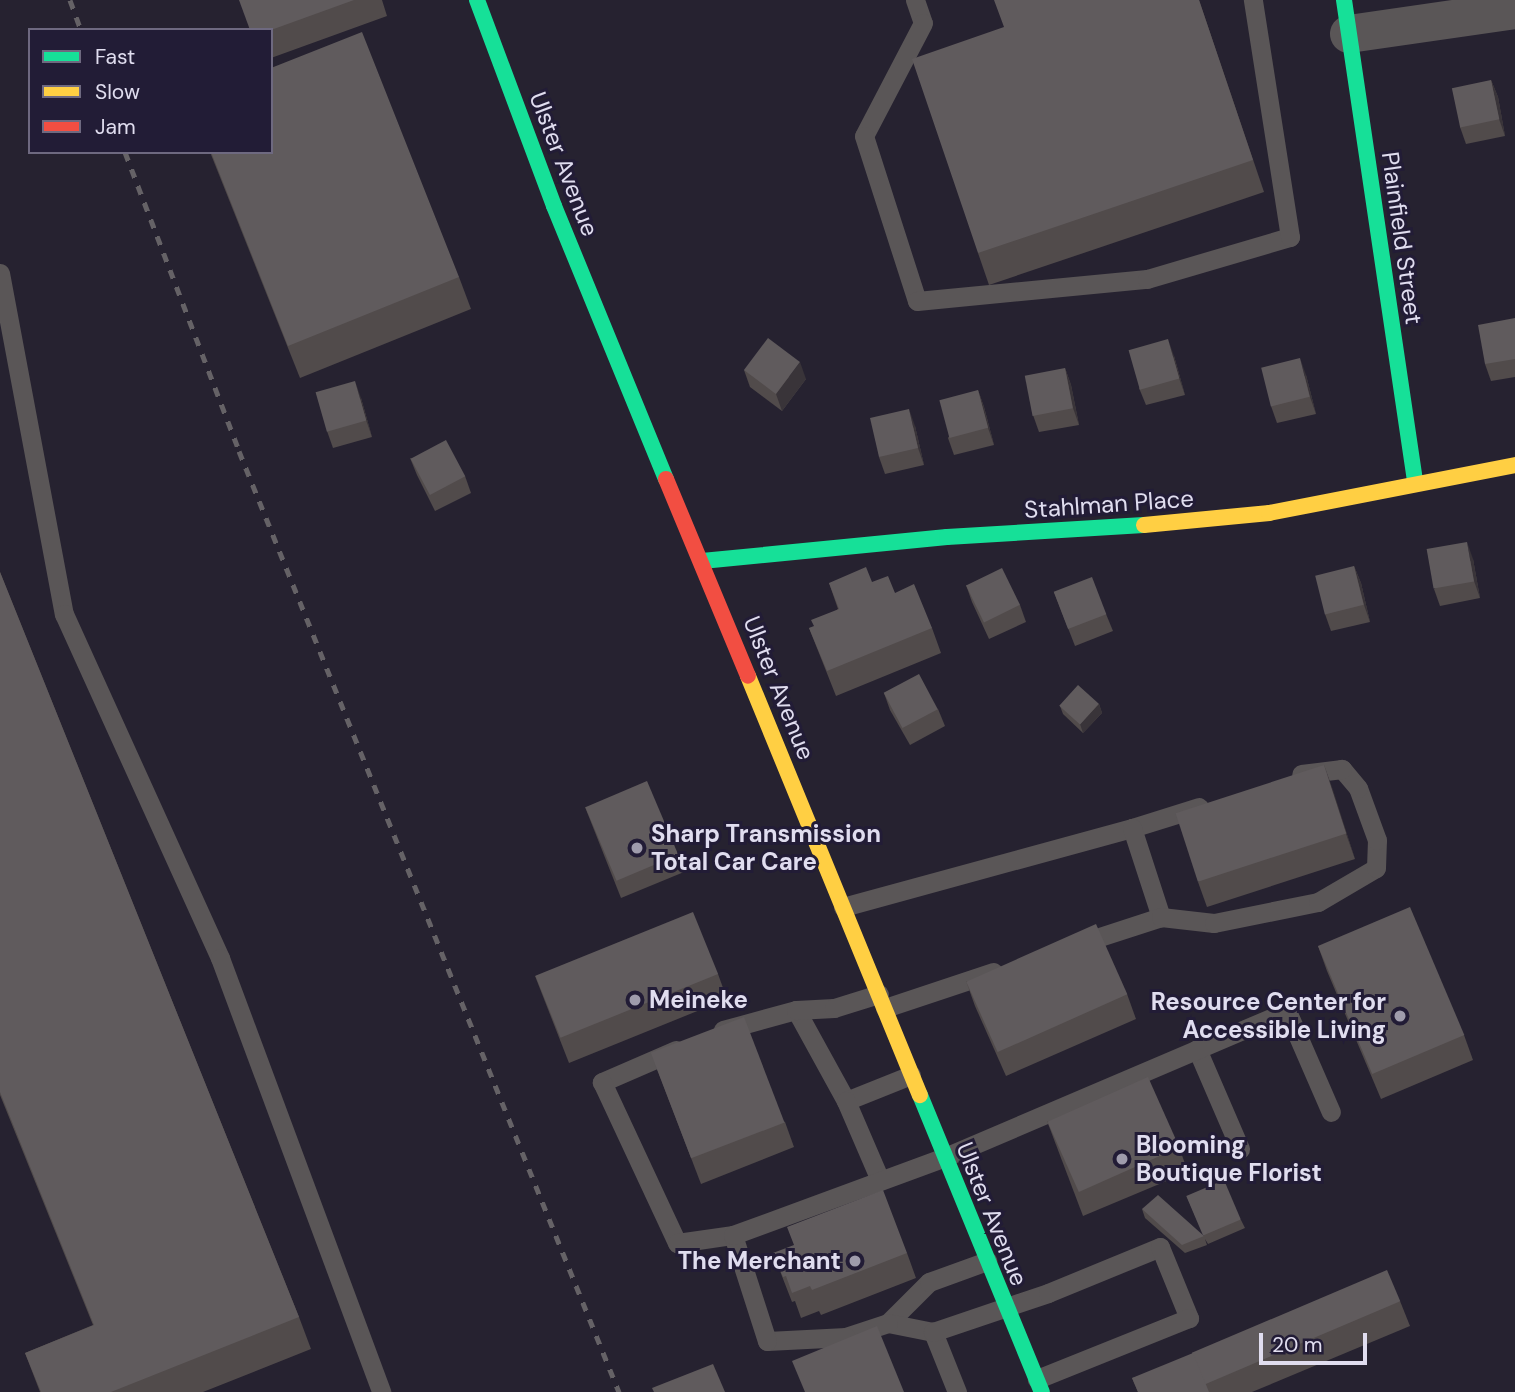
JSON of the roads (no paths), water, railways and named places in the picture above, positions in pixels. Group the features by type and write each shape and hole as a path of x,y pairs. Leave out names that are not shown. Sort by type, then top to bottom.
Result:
{"main road":[{"name":"Ulster Avenue","path":"477,0 554,206 844,907 1005,1308 1040,1386"},
{"name":"Plainfield Street","path":"1346,17 1415,483"},
{"name":"Stahlman Place","path":"702,561 947,537 1208,521 1269,513 1515,466"}],"street":[{"path":"1346,17 1515,10"}],"lane":[{"path":"915,0 923,23 864,136 917,301 1147,279 1290,237 1252,0"},
{"path":"0,273 64,614 220,958 381,1392"},
{"path":"1057,951 1161,917 1214,923 1318,902 1376,868 1377,840 1358,788 1342,769 1308,772 1283,780"},
{"path":"844,907 1132,828 1220,800"},
{"path":"1132,828 1161,917"},
{"path":"1018,964 882,1001 796,1010 738,1024 602,1082 677,1243 733,1234 945,1157 1287,1011 1331,1112"},
{"path":"796,1010 846,1101 880,1180"},
{"path":"1197,1049 1240,1149"},
{"path":"846,1101 911,1075"},
{"path":"733,1234 767,1342 846,1336 888,1323 929,1282 987,1261"},
{"path":"888,1323 933,1332 1005,1308 1160,1247 1189,1318 1040,1386"},
{"path":"933,1332 957,1392"}],"railway":[{"path":"70,0 80,28"},
{"path":"126,154 239,451 619,1392"}],"place":[{"name":"Sharp Transmission Total Car Care","path":"637,848"},
{"name":"Meineke","path":"635,1000"},
{"name":"Resource Center for Accessible Living","path":"1400,1016"},
{"name":"Blooming Boutique Florist","path":"1122,1159"},
{"name":"The Merchant","path":"855,1261"}]}
